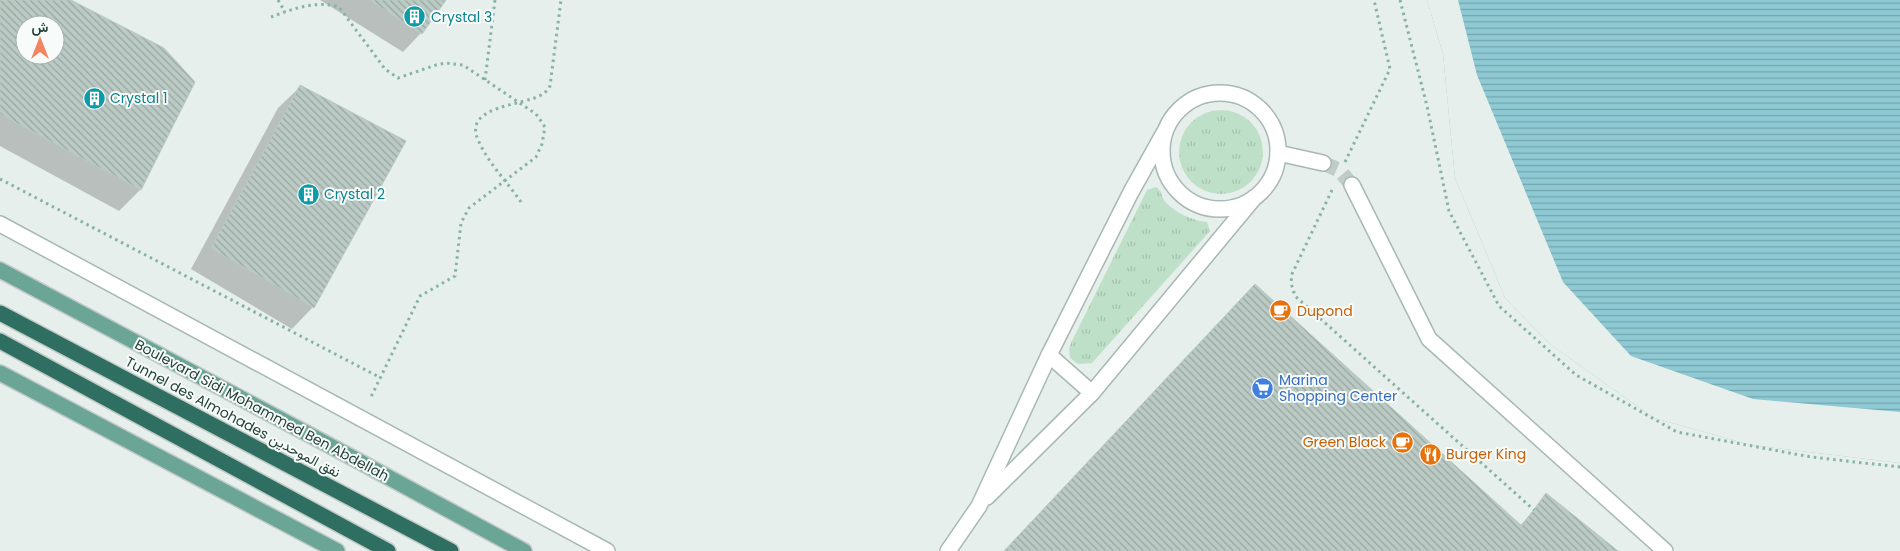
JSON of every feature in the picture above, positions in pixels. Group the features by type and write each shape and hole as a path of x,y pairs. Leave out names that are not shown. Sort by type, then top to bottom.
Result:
{"highway":[{"name":"Tunnel des Almohades نفق الموحدين","path":"0,313 451,551"},
{"path":"0,341 388,551"}],"main road":[{"name":"Boulevard Sidi Mohammed Ben Abdellah","path":"0,270 354,458 524,551"},
{"path":"0,373 337,551"}],"lane":[{"path":"948,551 979,506 1049,355 1131,192 1171,120 1180,108 1207,94 1237,95 1251,102 1263,112 1272,124 1277,138 1276,168 1269,182 1092,393 979,506"},
{"path":"1164,134 1163,164 1168,178 1177,190 1189,200 1202,206 1218,209 1232,207 1254,198"},
{"path":"1278,153 1323,163"},
{"path":"1352,185 1429,339 1665,551"},
{"path":"0,224 360,420 607,551"},
{"path":"1049,355 1092,393"}],"path":[{"path":"278,0 285,12"},
{"path":"485,80 495,0"},
{"path":"521,202 478,142 477,125 481,117 490,111 542,95 550,86 560,0"},
{"path":"1342,169 1390,69 1374,0"},
{"path":"1400,0 1427,106 1449,211 1498,306 1576,375 1677,432 1811,457 1900,467"},
{"path":"271,17 314,1 331,2 339,7 385,68 398,78 436,65 455,63 463,65 519,102 541,119 545,127 542,144 536,157 469,208 461,223 455,276 420,296 360,420"},
{"path":"0,179 381,378"},
{"path":"1334,187 1292,274 1291,284 1295,296 1534,510"}],"green space":[{"path":"1221,110 1237,113 1251,122 1260,136 1263,152 1260,168 1251,182 1237,191 1221,194 1205,191 1191,182 1182,168 1179,152 1182,136 1191,122 1205,113"},
{"path":"1156,187 1168,204 1190,218 1207,222 1210,231 1092,363 1078,364 1070,358 1069,349 1071,343 1147,190"}],"water":[{"path":"1427,0 1900,0 1900,463 1751,445 1654,418 1551,345 1505,298 1455,178 1443,54"}],"pier":[{"path":"1427,0 1458,0 1477,75 1563,282 1631,356 1753,399 1900,412 1900,463 1751,445 1654,418 1551,345 1505,298 1455,178 1443,54"}],"building":[{"name":"Crystal 1","path":"0,0 71,0 164,48 195,82 141,190 0,114"},
{"name":"Crystal 3","path":"369,0 446,0 422,34"},
{"name":"Crystal 2","path":"300,85 406,141 314,308 211,248"},
{"name":"Marina Shopping Center","path":"1255,284 1522,526 1546,493 1618,551 1004,551"}],"tunnel":[{"path":"1323,163 1339,170 1352,185"}],"place":[{"name":"Crystal 3","path":"415,17"},
{"name":"Crystal 1","path":"94,98"},
{"name":"Crystal 2","path":"308,194"},
{"name":"Dupond","path":"1281,311"},
{"name":"Marina Shopping Center","path":"1263,388"},
{"name":"Green Black","path":"1402,442"},
{"name":"Burger King","path":"1430,454"}]}
